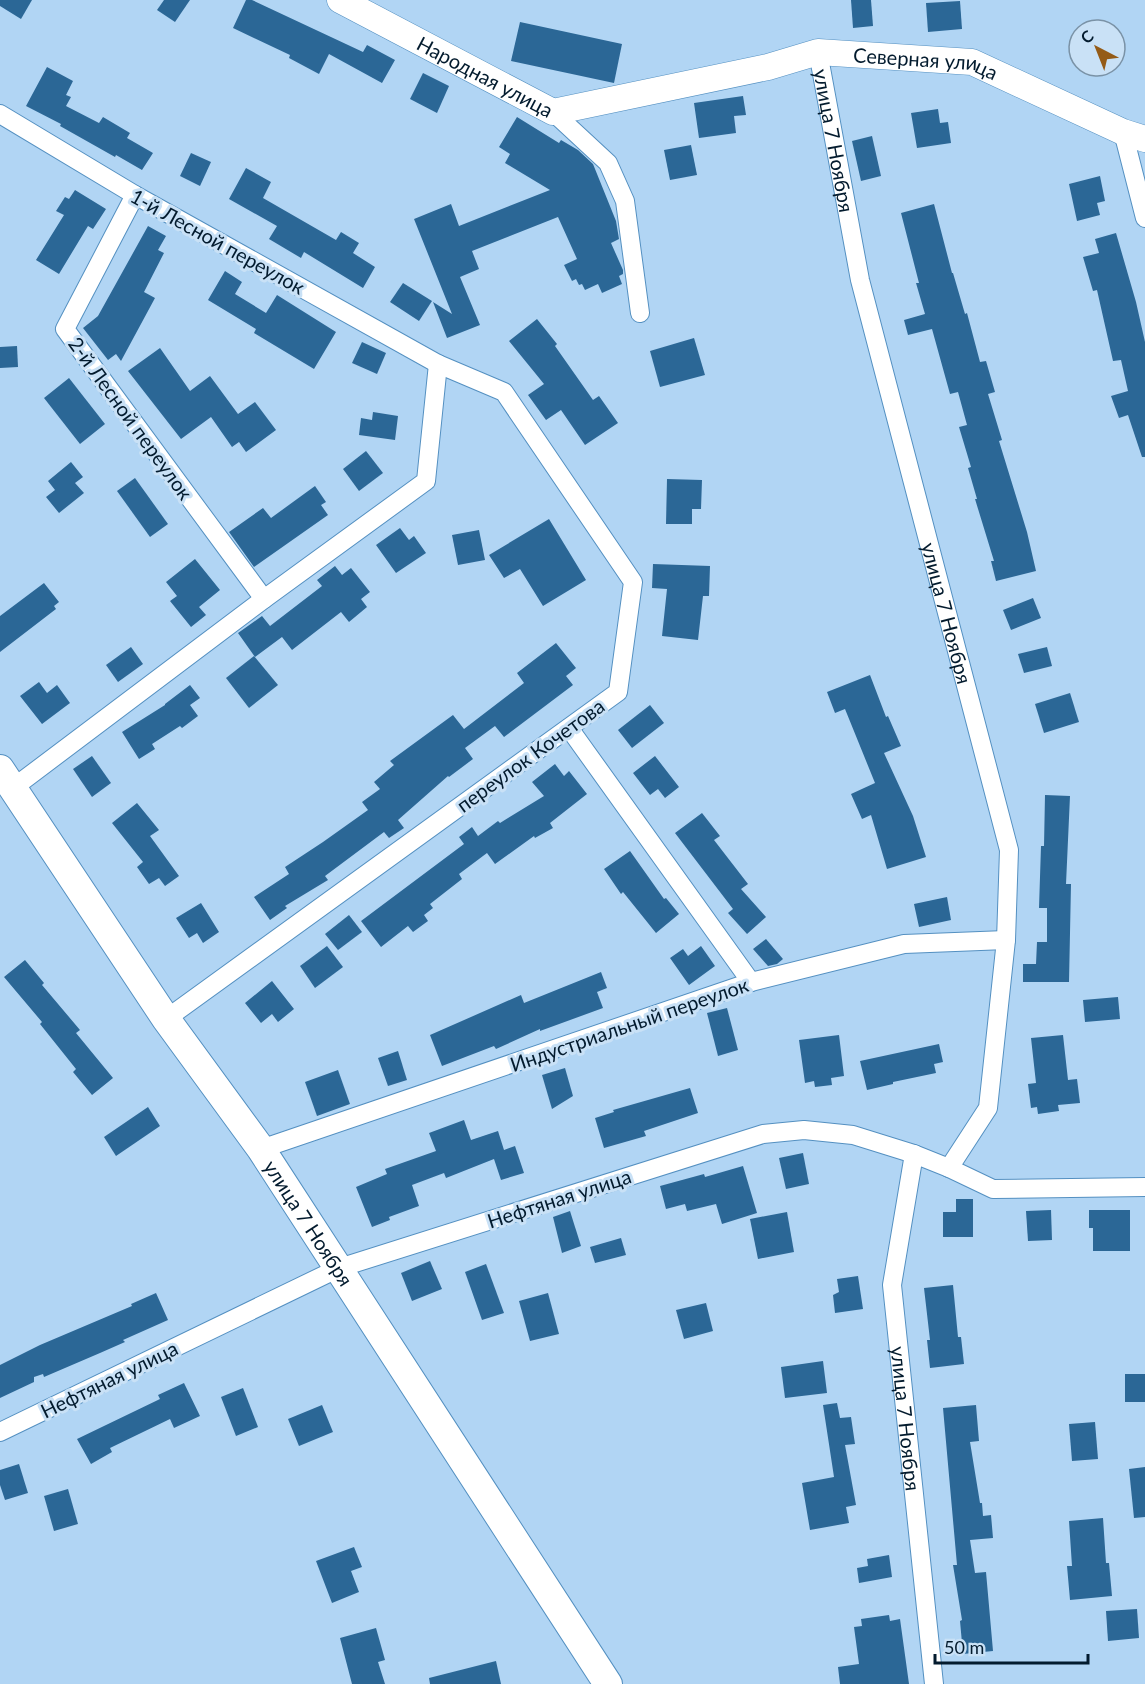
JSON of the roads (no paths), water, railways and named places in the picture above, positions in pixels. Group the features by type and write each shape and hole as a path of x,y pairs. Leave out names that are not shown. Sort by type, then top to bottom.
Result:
{"main road":[{"name":"улица 7 Ноября","path":"7,779 166,1018 261,1149 608,1684"}],"street":[{"name":"Народная улица","path":"340,0 553,112 608,163 625,201 640,313"},
{"name":"Северная улица","path":"553,112 768,67 818,52 972,62 1134,135"},
{"name":"улица 7 Ноября","path":"818,52 860,280 1009,850 1006,940 988,1108 949,1168"},
{"name":"1-й Лесной переулок","path":"0,114 135,195 438,364"},
{"path":"1134,135 1145,218"},
{"name":"2-й Лесной переулок","path":"135,195 65,329 264,600"},
{"path":"7,779 264,600 426,481 438,364"},
{"name":"переулок Кочетова","path":"166,1018 618,692 633,582 504,392 438,364"},
{"path":"569,728 751,982"},
{"name":"Индустриальный переулок","path":"261,1149 751,982 904,944 1006,940"},
{"name":"Нефтяная улица","path":"0,1432 339,1268 763,1134 804,1130 853,1135 914,1154 993,1189 1145,1187"},
{"name":"улица 7 Ноября","path":"914,1154 892,1285 934,1684"}]}
